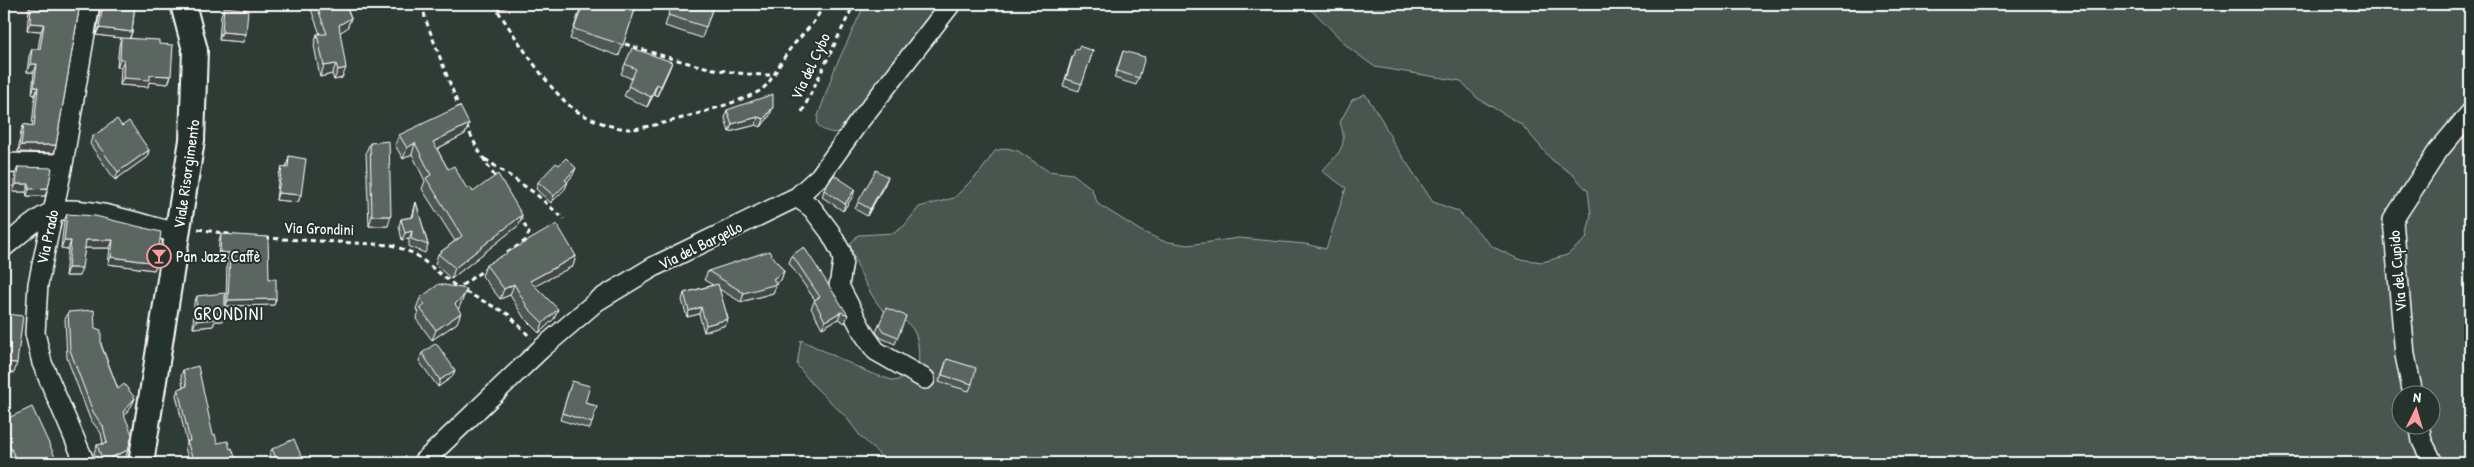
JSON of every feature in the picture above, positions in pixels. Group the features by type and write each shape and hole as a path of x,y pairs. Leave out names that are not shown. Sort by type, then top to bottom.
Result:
{"main road":[{"name":"Viale Risorgimento","path":"141,463 192,140 195,103 195,50 184,4"}],"street":[{"name":"Via Prado","path":"85,463 42,363 35,333 38,284 63,164 90,4"},
{"name":"Via del Bargello","path":"422,463 541,349 597,301 655,266 797,197 820,176 858,123 951,4"},
{"name":"Via del Cupido","path":"2411,384 2404,346 2393,220 2438,151 2470,113"},
{"path":"4,163 63,164"},
{"path":"797,197 812,208 830,232 841,252 843,261 839,286 864,334 876,351 925,379"},
{"path":"4,247 52,212 71,210 92,212 177,236"},
{"path":"2421,434 2422,441 2433,463"}],"path":[{"path":"423,4 425,18 448,74 462,117 498,182"},
{"path":"494,4 546,80 567,104 579,113 615,126 630,129 696,114 762,90 789,50 809,28 822,4"},
{"name":"Via del Cybo","path":"802,112 854,4"},
{"path":"624,44 698,67 739,74 772,75"},
{"path":"484,158 536,194 564,219"},
{"path":"503,256 526,241 529,233 527,226 517,212"},
{"path":"177,236 191,242 195,229 241,236"},
{"name":"Via Grondini","path":"260,238 392,245 415,254 458,288 508,314 541,349"},
{"path":"458,288 495,262"}],"shaded area":[{"path":"865,4 941,4 842,130 835,133 827,131 819,127 818,116 835,68"},
{"path":"1301,4 2470,4 2470,463 884,463 878,453 861,437 846,417 812,384 797,365 801,340 870,373 895,381 918,372 917,338 911,326 885,312 874,299 855,260 850,244 858,235 894,233 904,226 919,207 954,198 981,171 995,151 1006,148 1018,151 1048,171 1073,174 1091,188 1098,204 1141,231 1163,241 1188,245 1239,238 1305,244 1326,249 1346,188 1322,171 1340,150 1343,138 1340,122 1352,100 1365,94 1382,120 1394,144 1433,202 1458,211 1493,247 1518,259 1543,262 1567,255 1586,239 1591,215 1588,191 1572,174 1552,160 1521,124 1477,98 1461,81 1375,67 1349,48 1316,14"}],"building":[{"path":"31,4 80,4 56,145 21,145 24,124 34,127 38,87 34,87 37,64 30,64 32,49 40,49 44,24 30,23"},
{"path":"116,4 135,4 132,32 99,28 103,5 115,7"},
{"path":"316,4 345,4 351,18 339,25 346,68 338,70 336,64 324,66 317,34 327,34"},
{"path":"583,4 637,4 623,45 574,29"},
{"path":"672,4 714,4 706,27 668,15"},
{"path":"224,7 248,10 246,34 222,32"},
{"path":"121,38 159,40 159,44 173,45 171,76 150,75 150,80 123,78 124,60 120,59"},
{"path":"1079,46 1093,51 1082,84 1066,79 1075,49 1078,50"},
{"path":"632,48 672,62 661,86 657,84 651,97 628,86 636,69 625,64"},
{"path":"1123,51 1145,57 1139,78 1117,71"},
{"path":"773,94 773,107 764,119 758,117 732,124 727,110"},
{"path":"460,106 469,124 433,142 448,169 454,166 467,189 470,187 473,192 498,174 522,215 455,268 438,254 462,236 426,178 431,175 415,143 407,148 399,135"},
{"path":"117,119 122,126 129,121 149,150 118,172 92,137"},
{"path":"389,141 391,216 372,216 370,143"},
{"path":"289,156 306,159 301,195 278,193 282,167 288,168"},
{"path":"566,158 576,168 565,180 568,182 554,196 538,182 556,163 559,165"},
{"path":"18,167 52,168 48,188 29,189 29,184 16,184"},
{"path":"876,170 888,177 870,209 858,202"},
{"path":"834,175 855,189 845,204 824,190"},
{"path":"416,202 428,245 411,239 412,231 405,233 401,219 413,217"},
{"path":"67,214 95,216 161,232 157,263 111,257 113,240 86,240 82,268 68,268 71,241 64,241"},
{"path":"557,224 576,256 530,281 558,309 543,323 528,308 514,284 504,289 486,265"},
{"path":"221,234 268,237 269,279 276,279 276,299 228,300 230,253 220,252"},
{"path":"804,247 848,315 841,312 825,321 814,300 820,297 792,255"},
{"path":"769,251 784,271 773,279 777,284 744,293 708,271"},
{"path":"439,284 467,289 462,298 455,304 461,313 436,330 420,308 425,305 420,298"},
{"path":"718,284 728,319 706,325 701,307 689,311 684,293"},
{"path":"225,293 225,314 216,314 216,319 196,321 197,296"},
{"path":"4,303 6,304 7,314 23,316 17,363 4,362"},
{"path":"886,308 906,316 898,337 883,331 879,325"},
{"path":"94,310 95,328 101,330 101,345 118,389 124,384 135,398 123,412 132,434 128,450 103,461 97,445 107,443 103,426 93,412 70,350 68,312"},
{"path":"436,343 455,370 440,380 422,353"},
{"path":"947,359 976,368 972,384 942,375"},
{"path":"198,366 213,435 215,434 217,443 228,441 237,463 194,463 187,441 190,441 178,389 187,386 183,370"},
{"path":"572,381 590,386 585,403 597,406 592,423 562,413"},
{"path":"32,407 58,463 10,463 16,460 4,433 4,420"},
{"path":"294,439 304,463 271,463 277,460 272,449"},
{"path":"71,457 74,463 58,463"}],"place":[{"name":"Pan Jazz Caffè","path":"159,256"}],"district":[{"name":"GRONDINI","path":"229,314"}]}
